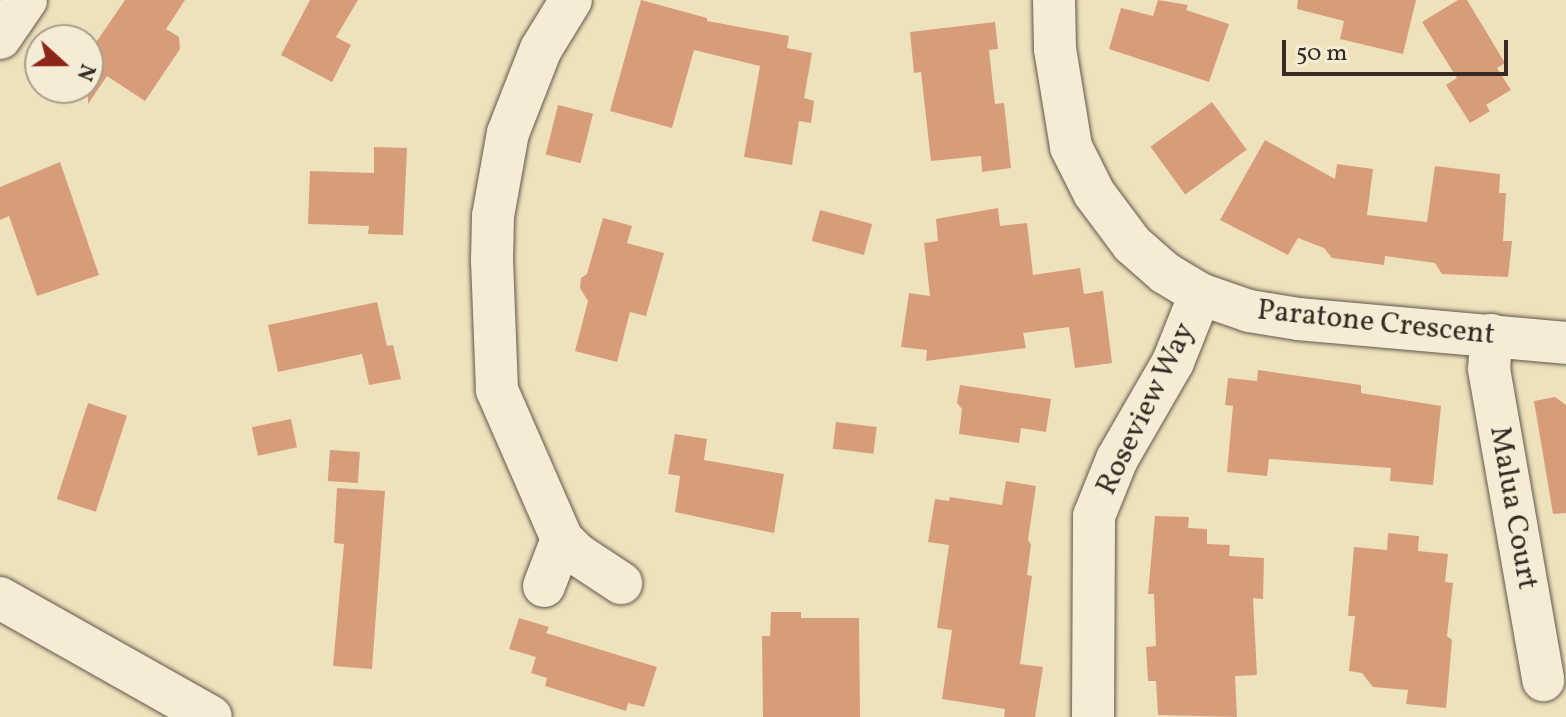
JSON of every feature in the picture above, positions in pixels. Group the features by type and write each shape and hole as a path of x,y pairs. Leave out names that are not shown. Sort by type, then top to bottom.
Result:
{"street":[{"path":"0,38 26,0"},
{"path":"571,0 535,62 508,133 495,201 492,260 497,390 562,539 577,554 621,583"},
{"name":"Paratone Crescent","path":"1054,0 1062,105 1077,159 1094,193 1132,244 1165,273 1200,294 1249,311 1298,319 1566,343"},
{"name":"Roseview Way","path":"1093,717 1094,516 1117,459 1173,362 1200,294"},
{"name":"Malua Court","path":"1491,335 1489,369 1543,680"},
{"path":"544,586 562,539"},
{"path":"0,598 211,717"}],"building":[{"path":"125,0 185,0 166,29 179,37 180,49 145,101 107,76 104,80 104,31"},
{"path":"310,0 358,0 336,37 351,45 332,82 281,55"},
{"path":"641,0 707,18 707,21 789,36 787,48 812,53 804,98 814,101 811,123 799,121 792,165 744,157 760,66 694,50 672,128 610,111"},
{"path":"1158,0 1188,5 1186,10 1229,24 1209,82 1109,49 1121,8 1153,16"},
{"path":"1298,0 1416,0 1403,54 1340,39 1344,21 1297,9"},
{"path":"1458,0 1467,0 1505,63 1497,68 1511,90 1486,105 1490,111 1470,123 1446,85 1457,78 1422,22"},
{"path":"995,22 998,49 989,50 995,104 1004,103 1011,168 982,172 981,156 931,161 921,72 914,73 910,32"},
{"path":"1212,102 1247,150 1185,194 1151,147"},
{"path":"558,105 593,114 581,163 546,154"},
{"path":"1265,140 1335,179 1337,164 1373,169 1367,215 1427,222 1435,166 1500,174 1499,193 1506,193 1503,241 1512,241 1508,277 1442,274 1435,263 1385,256 1384,265 1332,258 1324,248 1298,238 1288,255 1220,220"},
{"path":"374,147 407,148 403,235 368,234 369,226 308,224 310,171 374,173"},
{"path":"60,162 99,275 37,296 9,216 0,220 0,187"},
{"path":"998,208 1000,226 1027,223 1033,275 1080,268 1084,294 1103,291 1112,363 1075,368 1069,327 1023,333 1026,348 926,361 927,350 901,347 909,293 930,296 924,243 938,241 936,219"},
{"path":"820,210 872,224 864,255 812,241"},
{"path":"603,218 632,226 627,243 664,253 646,316 630,312 617,362 575,351 588,301 580,288 581,278 587,274"},
{"path":"377,302 387,346 393,345 401,379 369,385 362,354 278,372 268,325"},
{"path":"1258,370 1361,385 1361,393 1441,406 1433,485 1390,481 1391,468 1269,459 1267,476 1227,472 1233,406 1225,405 1228,378 1257,381"},
{"path":"960,385 1051,399 1046,432 1021,428 1019,443 959,434 962,409 957,403"},
{"path":"1555,397 1566,405 1566,513 1553,514 1534,401"},
{"path":"88,403 127,416 96,512 57,499"},
{"path":"291,419 297,447 258,456 252,427"},
{"path":"836,422 877,427 873,454 833,449"},
{"path":"675,434 707,439 704,460 784,474 774,533 675,512 680,476 668,474"},
{"path":"330,450 360,452 358,483 328,481"},
{"path":"1006,481 1036,486 1028,540 1031,544 1027,575 1032,576 1020,664 1043,667 1035,717 1004,717 1005,709 942,699 952,630 937,628 949,545 928,542 935,499 949,501 950,497 1002,505"},
{"path":"337,488 385,491 372,669 333,666 344,544 334,543"},
{"path":"1155,516 1189,517 1188,528 1207,529 1207,544 1230,545 1229,556 1264,558 1263,599 1253,598 1257,675 1235,676 1237,717 1158,715 1156,681 1148,681 1146,647 1156,646 1154,594 1148,594"},
{"path":"1388,533 1419,536 1418,551 1448,554 1445,582 1453,583 1447,636 1452,640 1446,708 1406,704 1408,690 1373,687 1362,673 1349,671 1355,616 1348,616 1354,547 1387,550"},
{"path":"771,612 801,612 801,618 859,618 860,717 763,717 762,636 770,636"},
{"path":"519,618 549,627 546,633 657,667 644,707 628,703 626,711 545,686 547,678 531,673 536,657 509,649"}]}
